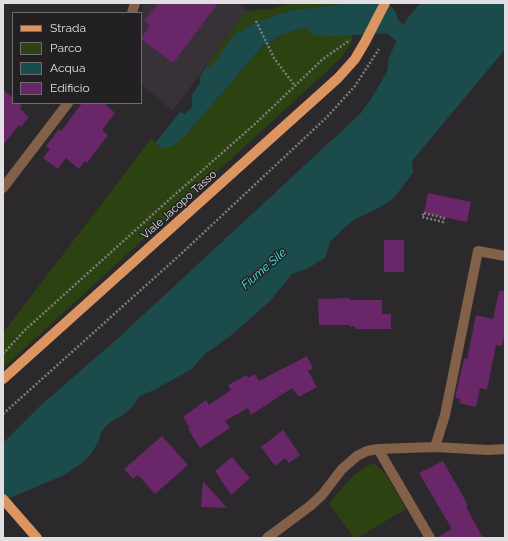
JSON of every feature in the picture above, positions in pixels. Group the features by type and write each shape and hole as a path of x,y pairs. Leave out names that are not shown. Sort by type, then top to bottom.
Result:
{"main road":[{"name":"Viale Jacopo Tasso","path":"3,379 338,78 355,59 366,42 385,3"},
{"path":"3,499 37,538"}],"street":[{"path":"3,188 67,104"},
{"path":"435,447 445,415 478,252 505,256"},
{"path":"267,538 310,506 349,462 366,451 378,448 435,447 488,450 505,449"},
{"path":"378,448 430,538"}],"path":[{"path":"256,21 267,46 295,86"},
{"path":"3,354 25,330 256,123 323,59 351,40"},
{"path":"3,414 182,253 327,117 355,86 379,49"},
{"path":"424,213 444,218 443,222 422,217 424,213"}],"shaded area":[{"path":"144,3 241,3 240,5 246,11 173,111 142,85 142,12 140,12"}],"green space":[{"path":"292,3 356,3 357,5 343,4 294,10 275,15 251,25 235,34 213,64 210,67 206,66 246,11 271,9"},
{"path":"332,26 354,26 351,44 339,60 3,368 3,333 151,139 162,148 186,135 252,58 263,47 281,35 300,29"},
{"path":"374,463 386,474 406,509 357,538 354,538 329,503 353,476 365,467"}],"water":[{"path":"356,3 369,3 359,22 354,26 332,26 300,29 281,35 263,46 186,135 174,145 166,148 162,148 155,143 180,112 185,114 192,107 192,95 201,81 199,78 207,66 210,67 213,64 235,34 251,25 275,15 294,10 343,4 357,4"},
{"name":"Fiume Sile","path":"420,3 505,3 505,48 412,161 413,173 393,199 375,210 355,219 330,242 325,258 308,268 292,274 270,301 229,337 205,354 192,369 140,396 132,407 123,415 109,423 101,432 99,440 92,453 81,464 64,475 3,501 3,443 41,405 116,340 360,114 387,72 389,57 407,19"}],"building":[{"path":"158,3 218,3 173,63 142,40 150,25 144,21"},
{"path":"3,90 12,97 12,104 20,104 22,106 20,109 29,117 21,127 19,125 3,145"},
{"path":"81,104 105,104 115,113 102,130 108,135 87,163 85,161 79,169 66,158 58,169 43,158 50,149 46,146 59,129 61,131"},
{"path":"428,193 471,202 467,222 424,213"},
{"path":"384,240 404,240 404,272 384,272"},
{"path":"499,291 505,291 505,333 502,346 496,345 487,390 480,388 476,407 459,403 460,399 455,398 464,358 467,359 476,315 493,319"},
{"path":"350,298 350,300 382,300 382,314 391,314 391,329 355,329 355,326 350,327 350,325 319,325 318,299"},
{"path":"307,356 313,368 308,371 317,387 299,397 292,388 251,415 248,408 225,421 230,428 200,448 188,429 190,428 183,417 206,400 209,405 231,390 228,385 247,375 248,378 255,374 259,381"},
{"path":"283,430 300,455 289,463 285,458 275,466 261,447"},
{"path":"162,436 188,465 155,494 138,475 133,479 124,469"},
{"path":"232,457 250,478 231,495 215,471"},
{"path":"443,461 468,505 466,507 483,538 436,538 452,529 419,473"},
{"path":"203,481 227,508 201,507"}],"waterway":[{"path":"375,3 383,19 417,46"},
{"path":"321,22 383,19"}]}
